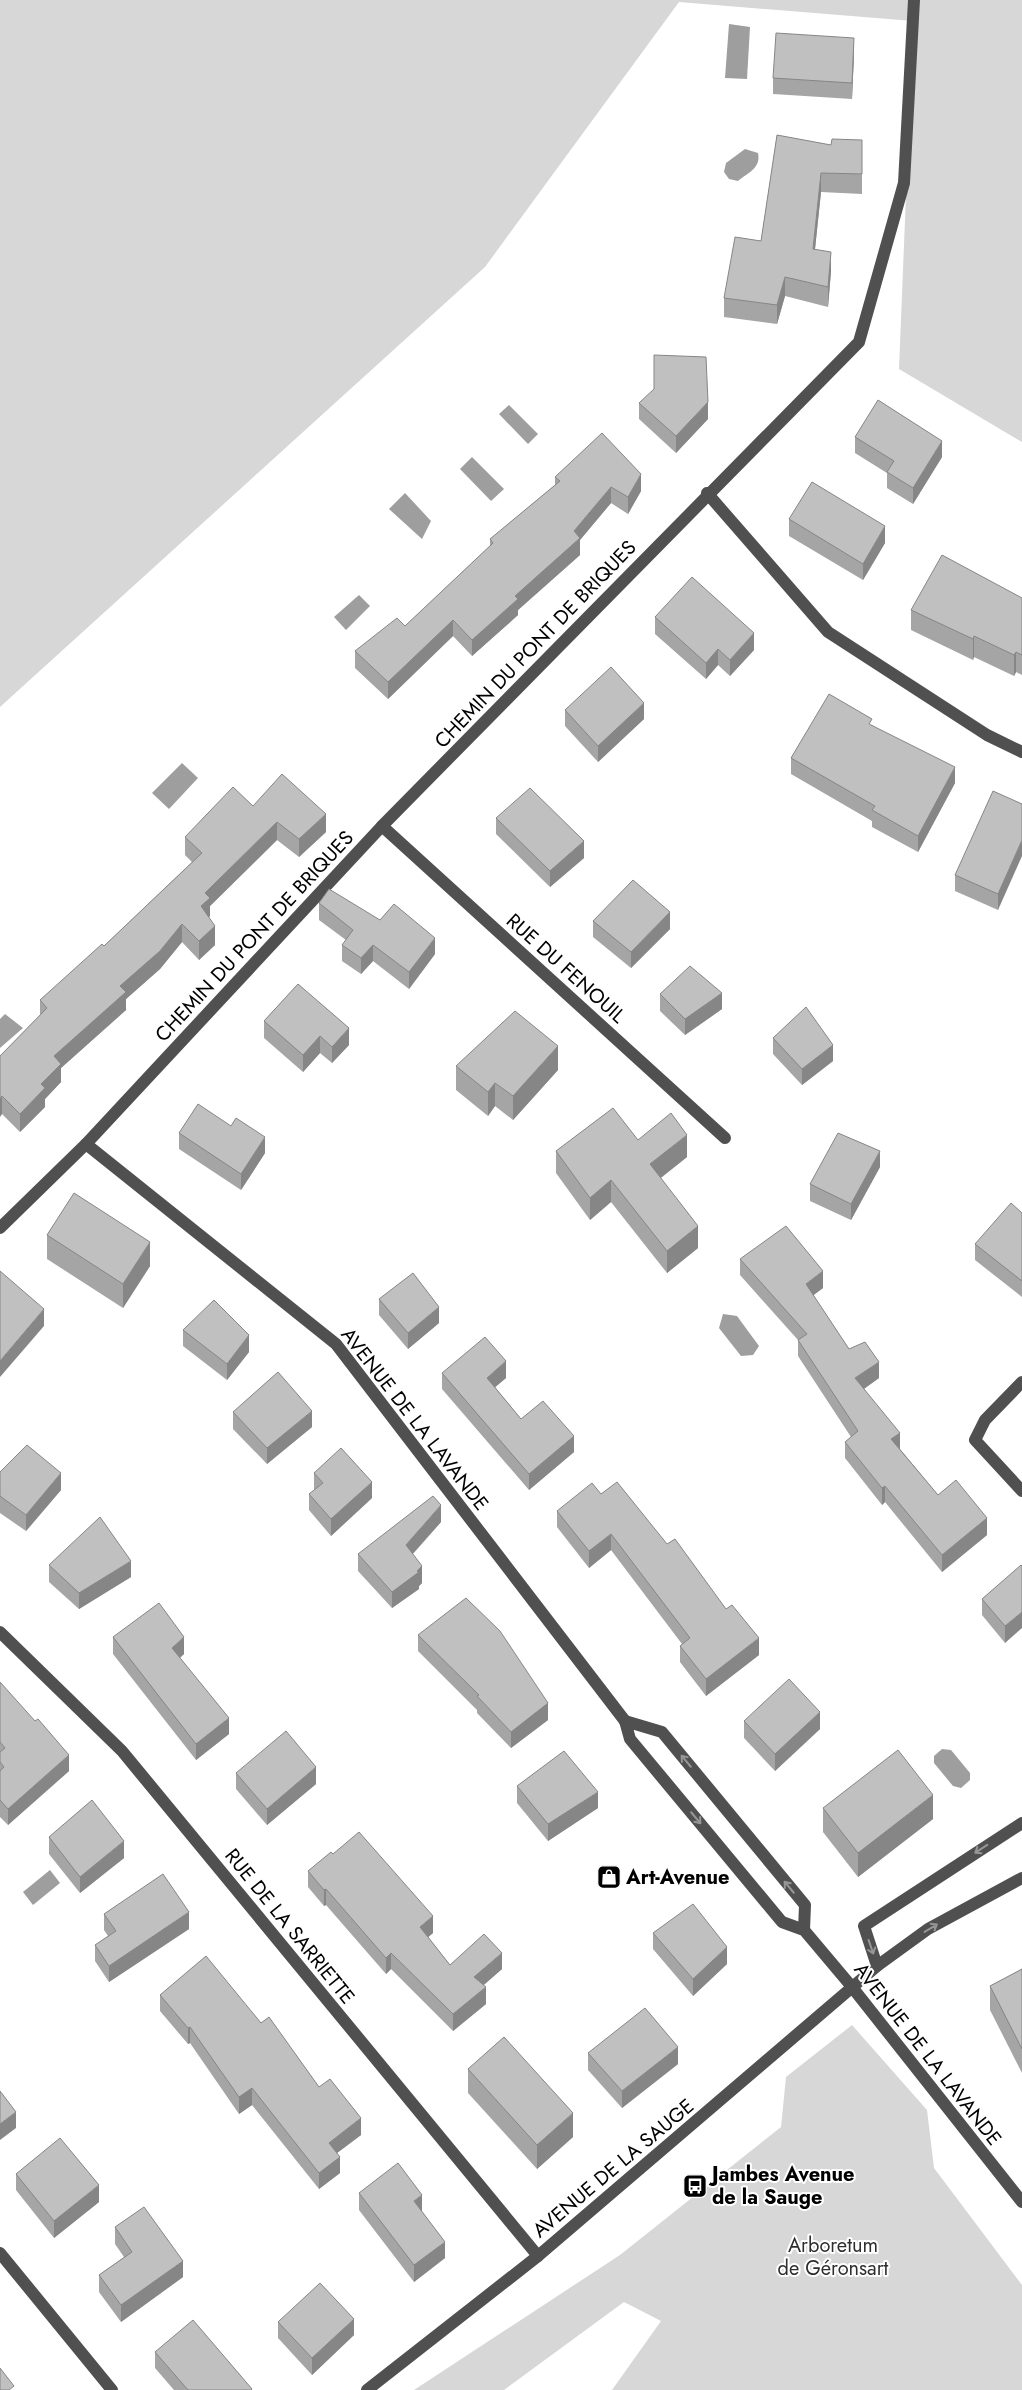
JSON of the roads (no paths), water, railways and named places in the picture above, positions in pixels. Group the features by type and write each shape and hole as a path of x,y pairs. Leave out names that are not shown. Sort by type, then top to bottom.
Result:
{"street":[{"name":"CHEMIN DU PONT DE BRIQUES","path":"0,1228 86,1144 382,826 859,342 904,183 914,0"},
{"path":"708,494 828,632 987,735 1022,752"},
{"name":"RUE DU FENOUIL","path":"382,826 725,1138"},
{"name":"AVENUE DE LA LAVANDE","path":"86,1144 336,1344 625,1721 630,1739 782,1922 804,1930 852,1986 1022,2202"},
{"path":"1022,1382 985,1420 975,1440 1022,1491"},
{"name":"RUE DE LA SARRIETTE","path":"0,1632 122,1751 538,2256"},
{"path":"625,1721 662,1732 805,1905 804,1930"},
{"path":"877,1966 864,1926 1022,1823"},
{"name":"AVENUE DE LA SAUGE","path":"367,2390 538,2256 669,2146 877,1966 928,1929 1022,1878"},
{"path":"0,2253 112,2390"}],"place":[{"name":"Art-Avenue","path":"609,1877"},
{"name":"Jambes Avenue de la Sauge","path":"695,2186"}],"park label":[{"name":"Arboretum de Géronsart","path":"833,2256"}]}
